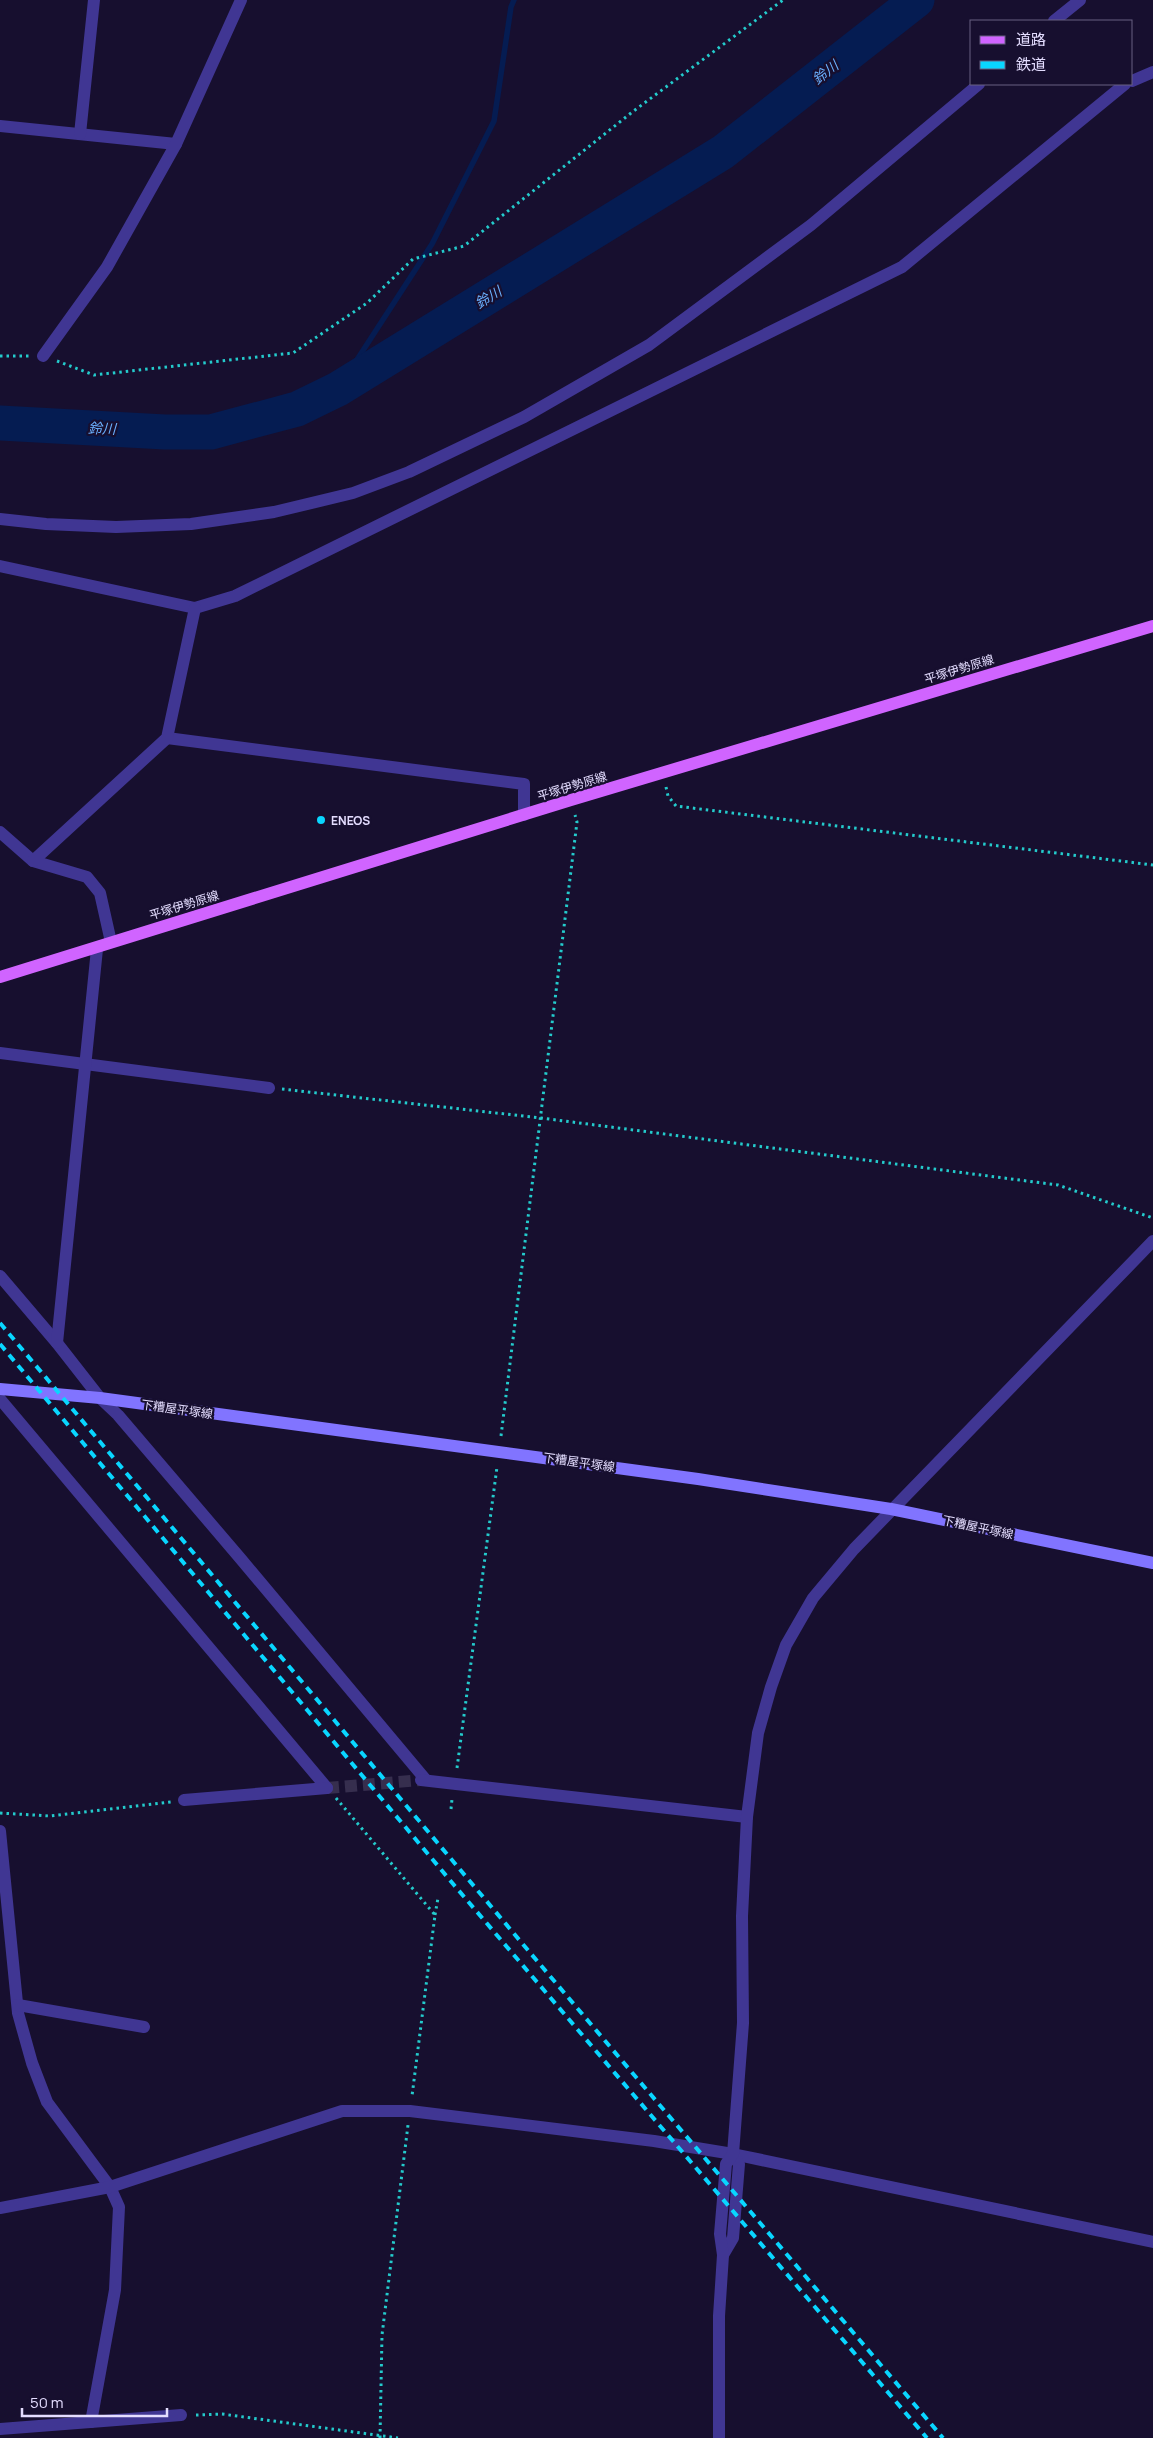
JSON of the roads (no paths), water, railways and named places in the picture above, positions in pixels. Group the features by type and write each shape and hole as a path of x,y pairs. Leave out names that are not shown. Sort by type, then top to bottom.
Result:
{"main road":[{"name":"平塚伊勢原線","path":"0,977 97,949 111,942 662,772 1153,626"},
{"name":"下糟屋平塚線","path":"0,1389 100,1398 698,1479 891,1509 1153,1563"}],"street":[{"path":"80,134 94,0"},
{"path":"44,356 107,267 176,144 242,0"},
{"path":"1055,20 1080,0"},
{"path":"1133,81 1153,72"},
{"path":"0,519 46,524 116,527 191,524 274,512 353,493 410,472 524,417 649,345 811,225 978,85"},
{"path":"0,566 195,608 235,596 902,267 1125,85"},
{"path":"0,126 176,144"},
{"path":"33,861 167,738 195,608"},
{"path":"167,738 524,784 524,815"},
{"path":"0,832 33,861 87,877 100,893 111,942"},
{"path":"57,1343 97,949"},
{"path":"0,1053 269,1088"},
{"path":"719,2438 719,2316 723,2255 733,2238 739,2164 733,2154 743,2023 742,1916 747,1817 758,1734 771,1687 786,1645 813,1598 854,1549 1153,1241"},
{"path":"0,1276 57,1343 100,1398 118,1415 240,1558 424,1780 747,1817"},
{"path":"0,1399 328,1788 184,1800"},
{"path":"0,1831 18,2005 32,2063 47,2102 110,2187 119,2207 115,2290 92,2422"},
{"path":"18,2005 144,2027"},
{"path":"0,2208 110,2187 342,2111 410,2111 654,2141 733,2154 1153,2242"},
{"path":"0,2429 182,2415"}],"waterway":[{"path":"338,389 432,244 494,121 511,7 514,0"},
{"name":"鈴川","path":"0,423 165,432 211,432 297,409 338,389 723,152 917,0"}],"tunnel":[{"path":"327,1788 421,1780"}],"railway":[{"path":"0,1323 521,1942 943,2438"},
{"path":"0,1344 454,1885 927,2438"}],"place":[{"name":"ENEOS","path":"321,820"}]}
